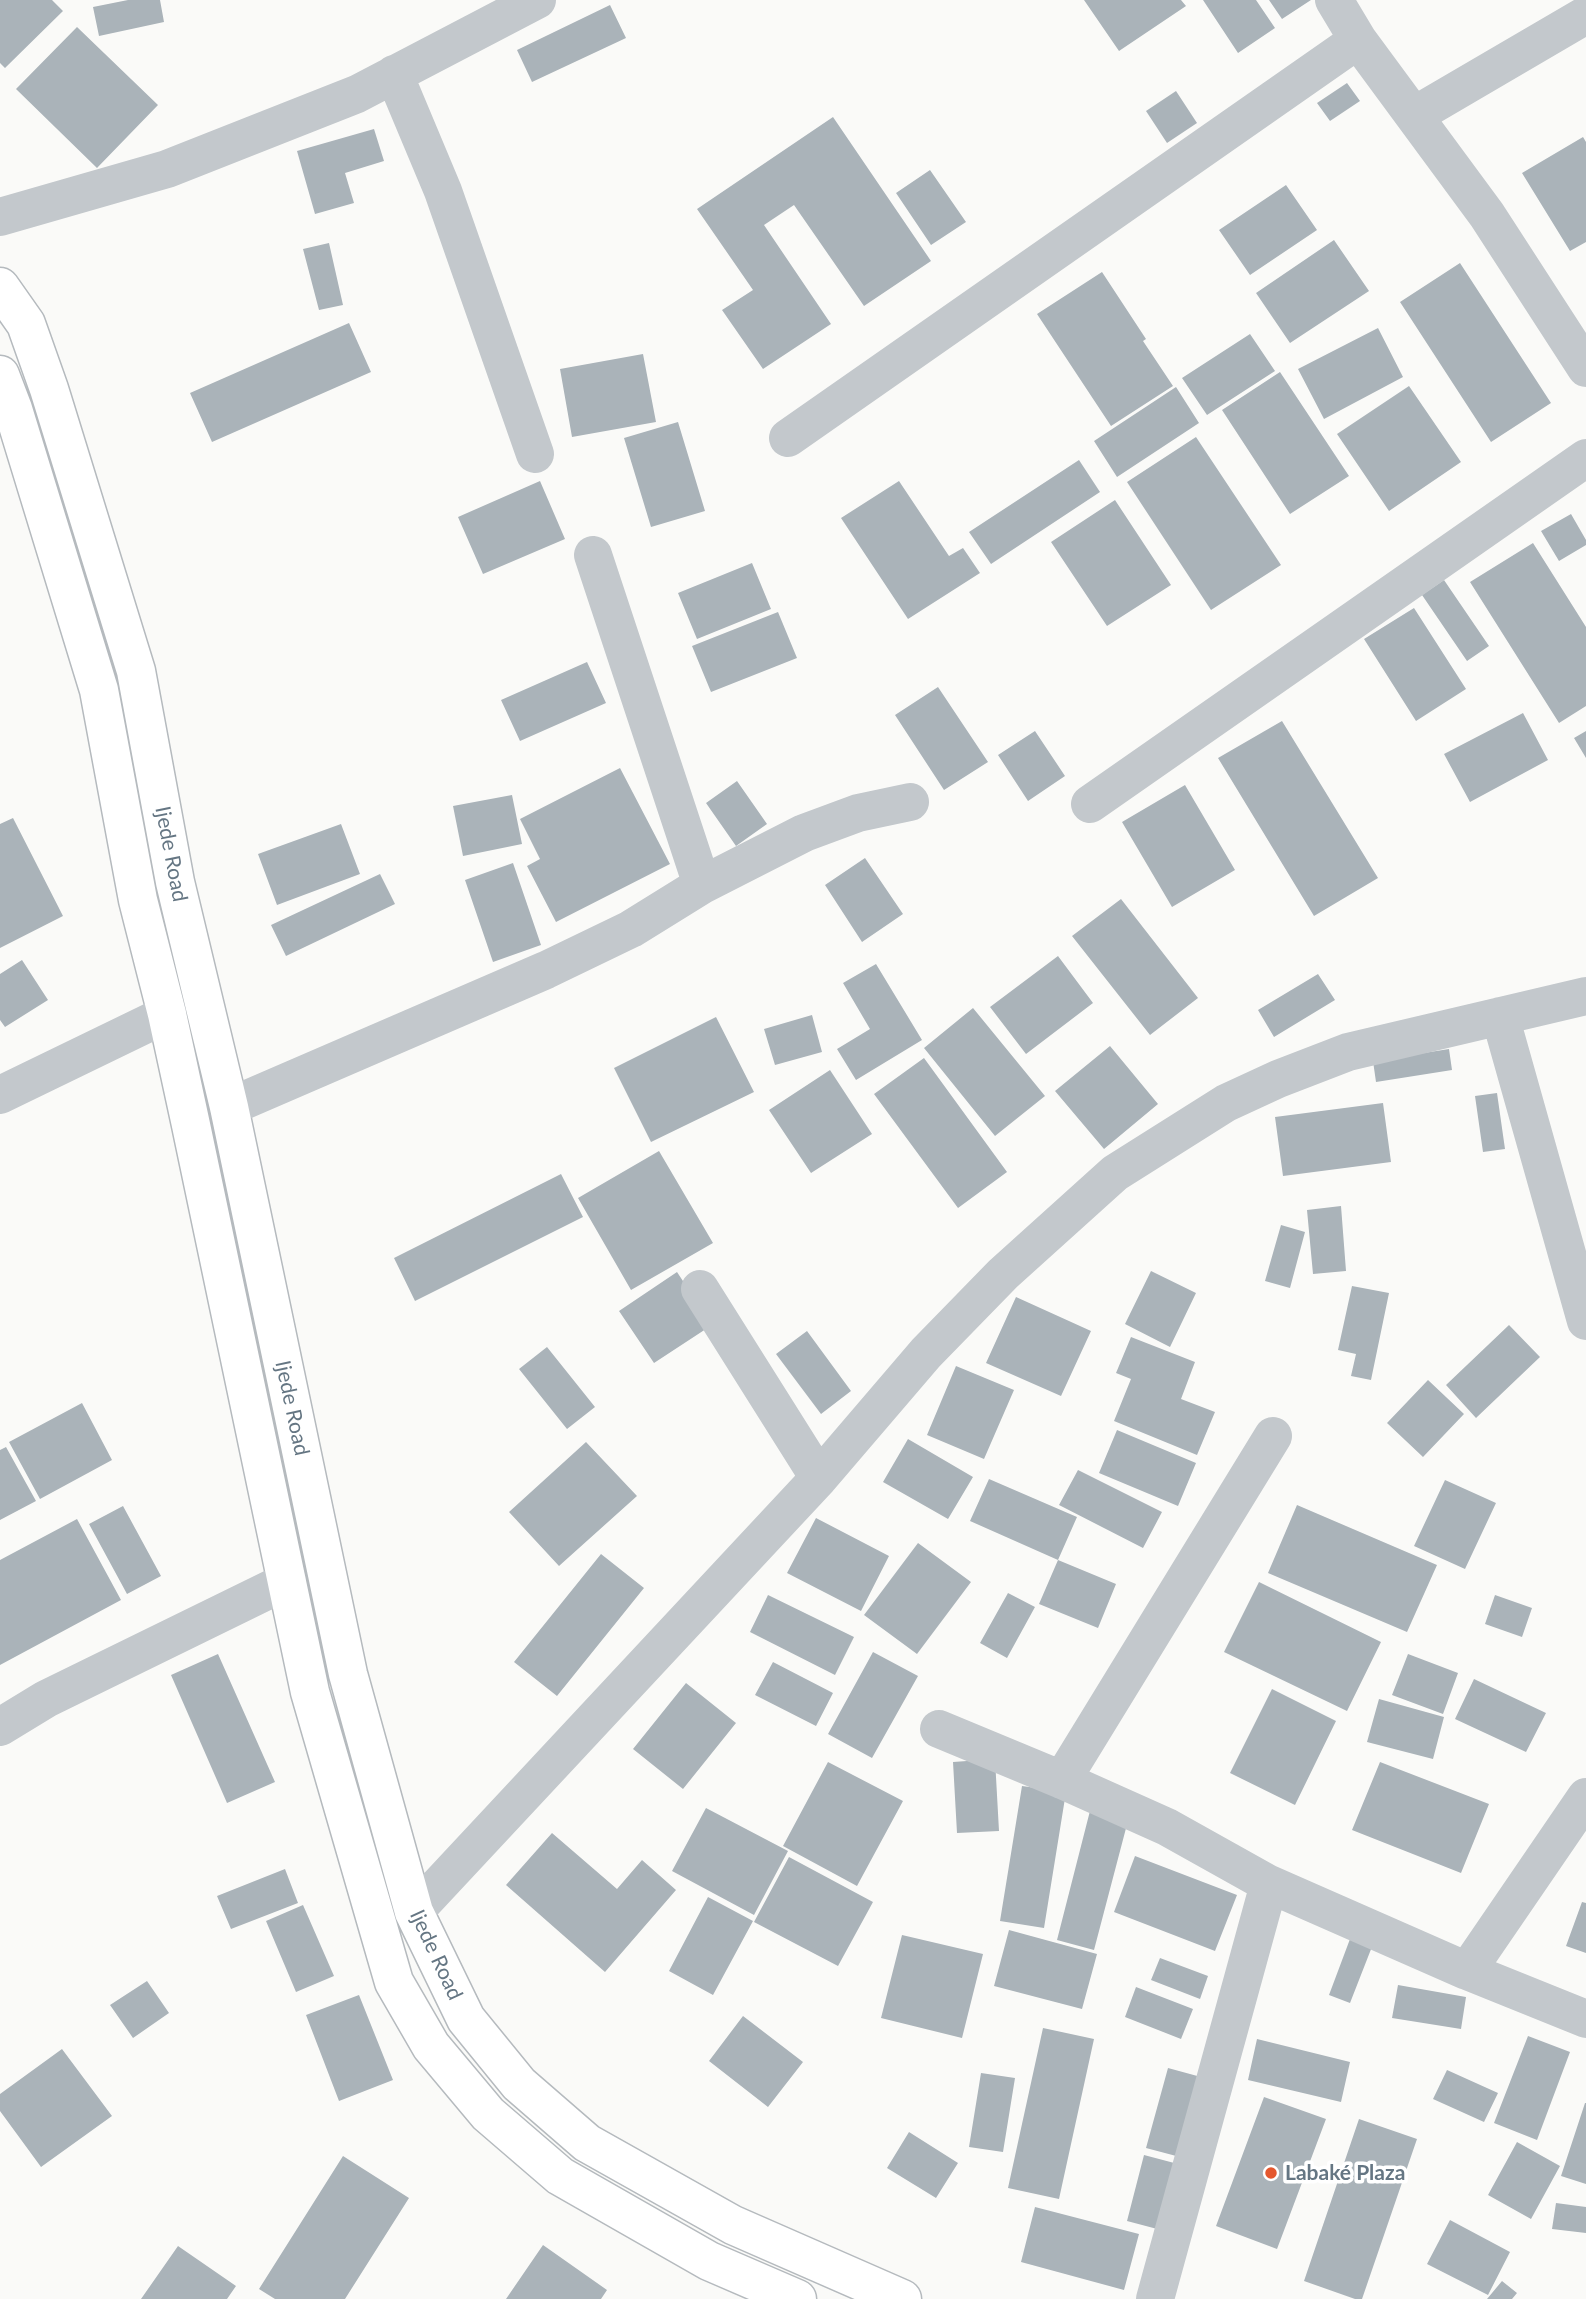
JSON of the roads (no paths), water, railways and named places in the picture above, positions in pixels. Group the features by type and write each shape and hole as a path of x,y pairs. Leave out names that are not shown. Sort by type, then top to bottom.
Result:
{"main road":[{"name":"Ijede Road","path":"0,286 26,324 50,389 136,671 176,882 229,1107 348,1674 414,1912 466,2019 519,2084 587,2143 733,2225 902,2299"},
{"name":"Ijede Road","path":"0,375 13,409 99,690 138,900 167,1014 310,1692 394,1982 431,2046 488,2114 560,2176 709,2260 797,2299"}],"street":[{"path":"0,217 167,169 357,94 537,0"},
{"path":"1334,0 1358,40 1488,215 1586,368"},
{"path":"1415,115 1586,15"},
{"path":"788,438 1358,40"},
{"path":"394,75 443,191 535,454"},
{"path":"1090,804 1586,458"},
{"path":"593,555 702,885"},
{"path":"229,1107 546,970 631,929 702,885 804,833 858,813 910,802"},
{"path":"414,1912 819,1478 945,1333 1003,1274 1125,1166 1226,1103 1348,1052 1586,996"},
{"path":"0,1095 167,1014"},
{"path":"1500,1016 1586,1321"},
{"path":"700,1289 819,1478"},
{"path":"1062,1780 1273,1436"},
{"path":"0,1727 46,1699 287,1581"},
{"path":"939,1729 1167,1827 1269,1884 1586,2019"},
{"path":"1467,1970 1586,1797"},
{"path":"1155,2299 1269,1884"}],"place":[{"name":"Labaké Plaza","path":"1271,2173"}]}
